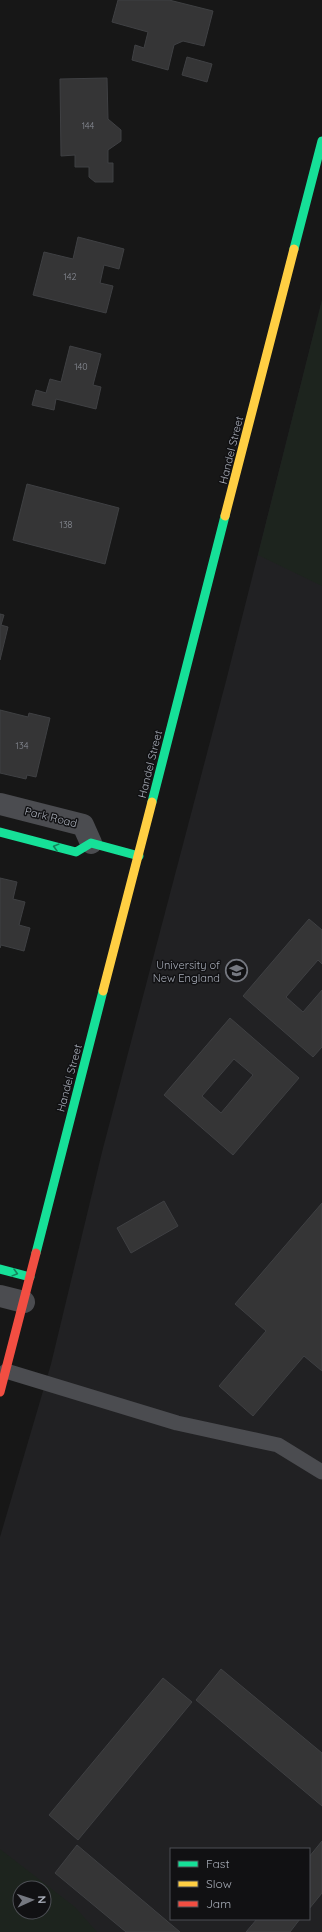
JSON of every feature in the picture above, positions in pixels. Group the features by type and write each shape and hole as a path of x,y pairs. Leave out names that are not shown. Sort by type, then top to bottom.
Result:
{"street":[{"name":"Handel Street","path":"0,1392 322,141"},
{"name":"Park Road","path":"0,804 83,825 91,843"},
{"path":"0,832 76,852 91,843 139,856"},
{"path":"0,1269 30,1277"},
{"path":"0,1296 24,1302"}],"lane":[{"path":"6,1371 177,1423 278,1445 322,1472"}],"shaded area":[{"name":"University of New England","path":"322,300 322,1932 0,1932 0,1537 51,1364 102,1152 226,681"},
{"path":"322,300 322,586 258,555"},
{"path":"0,1849 40,1880 12,1880 12,1920 52,1920 52,1889 75,1907 97,1932 0,1932"}],"building":[{"path":"118,0 169,0 213,11 204,46 183,41 174,45 168,70 132,60 135,45 144,48 148,32 112,22"},
{"path":"187,57 212,64 207,82 182,75"},
{"path":"107,78 108,119 121,130 121,141 108,150 108,163 113,163 113,182 95,182 89,177 89,167 75,167 75,155 61,156 60,79"},
{"path":"78,237 124,249 119,269 104,265 100,283 113,286 106,313 33,295 44,252 73,259"},
{"path":"70,346 101,354 93,385 101,387 96,409 56,399 54,410 32,405 36,390 46,393 50,379 61,382"},
{"path":"27,484 119,508 105,564 13,540"},
{"path":"0,614 4,615 1,625 8,627 0,660"},
{"path":"0,710 28,717 29,713 50,718 36,777 27,775 26,779 0,773"},
{"path":"0,878 17,882 13,899 25,902 19,925 30,928 24,951 1,945 0,948"},
{"path":"309,919 322,930 322,964 318,960 286,997 303,1012 322,990 322,1047 313,1057 243,996"},
{"path":"230,1018 299,1078 233,1155 164,1095","holes":["234,1059 253,1075 221,1113 202,1096"]},
{"path":"164,1201 178,1226 131,1253 117,1228"},
{"path":"322,1203 322,1371 304,1356 253,1416 219,1386 266,1331 235,1304"},
{"path":"221,1669 322,1753 322,1806 196,1700"},
{"path":"163,1678 192,1702 78,1840 49,1815"},
{"path":"322,1841 322,1893 310,1908 310,1856"},
{"path":"77,1845 180,1932 126,1932 55,1873"},
{"path":"256,1920 299,1920 290,1932 246,1932"}],"traffic: fast":[{"path":"294,249 322,141"},
{"path":"152,802 225,516"},
{"path":"0,832 76,852 91,843 139,856"},
{"path":"36,1253 103,991"},
{"path":"0,1269 30,1277"}],"traffic: slow":[{"path":"225,516 294,249"},
{"path":"103,991 152,802"}],"traffic: jam":[{"path":"0,1392 36,1253"}],"place":[{"name":"University of New England","path":"236,971"}]}
